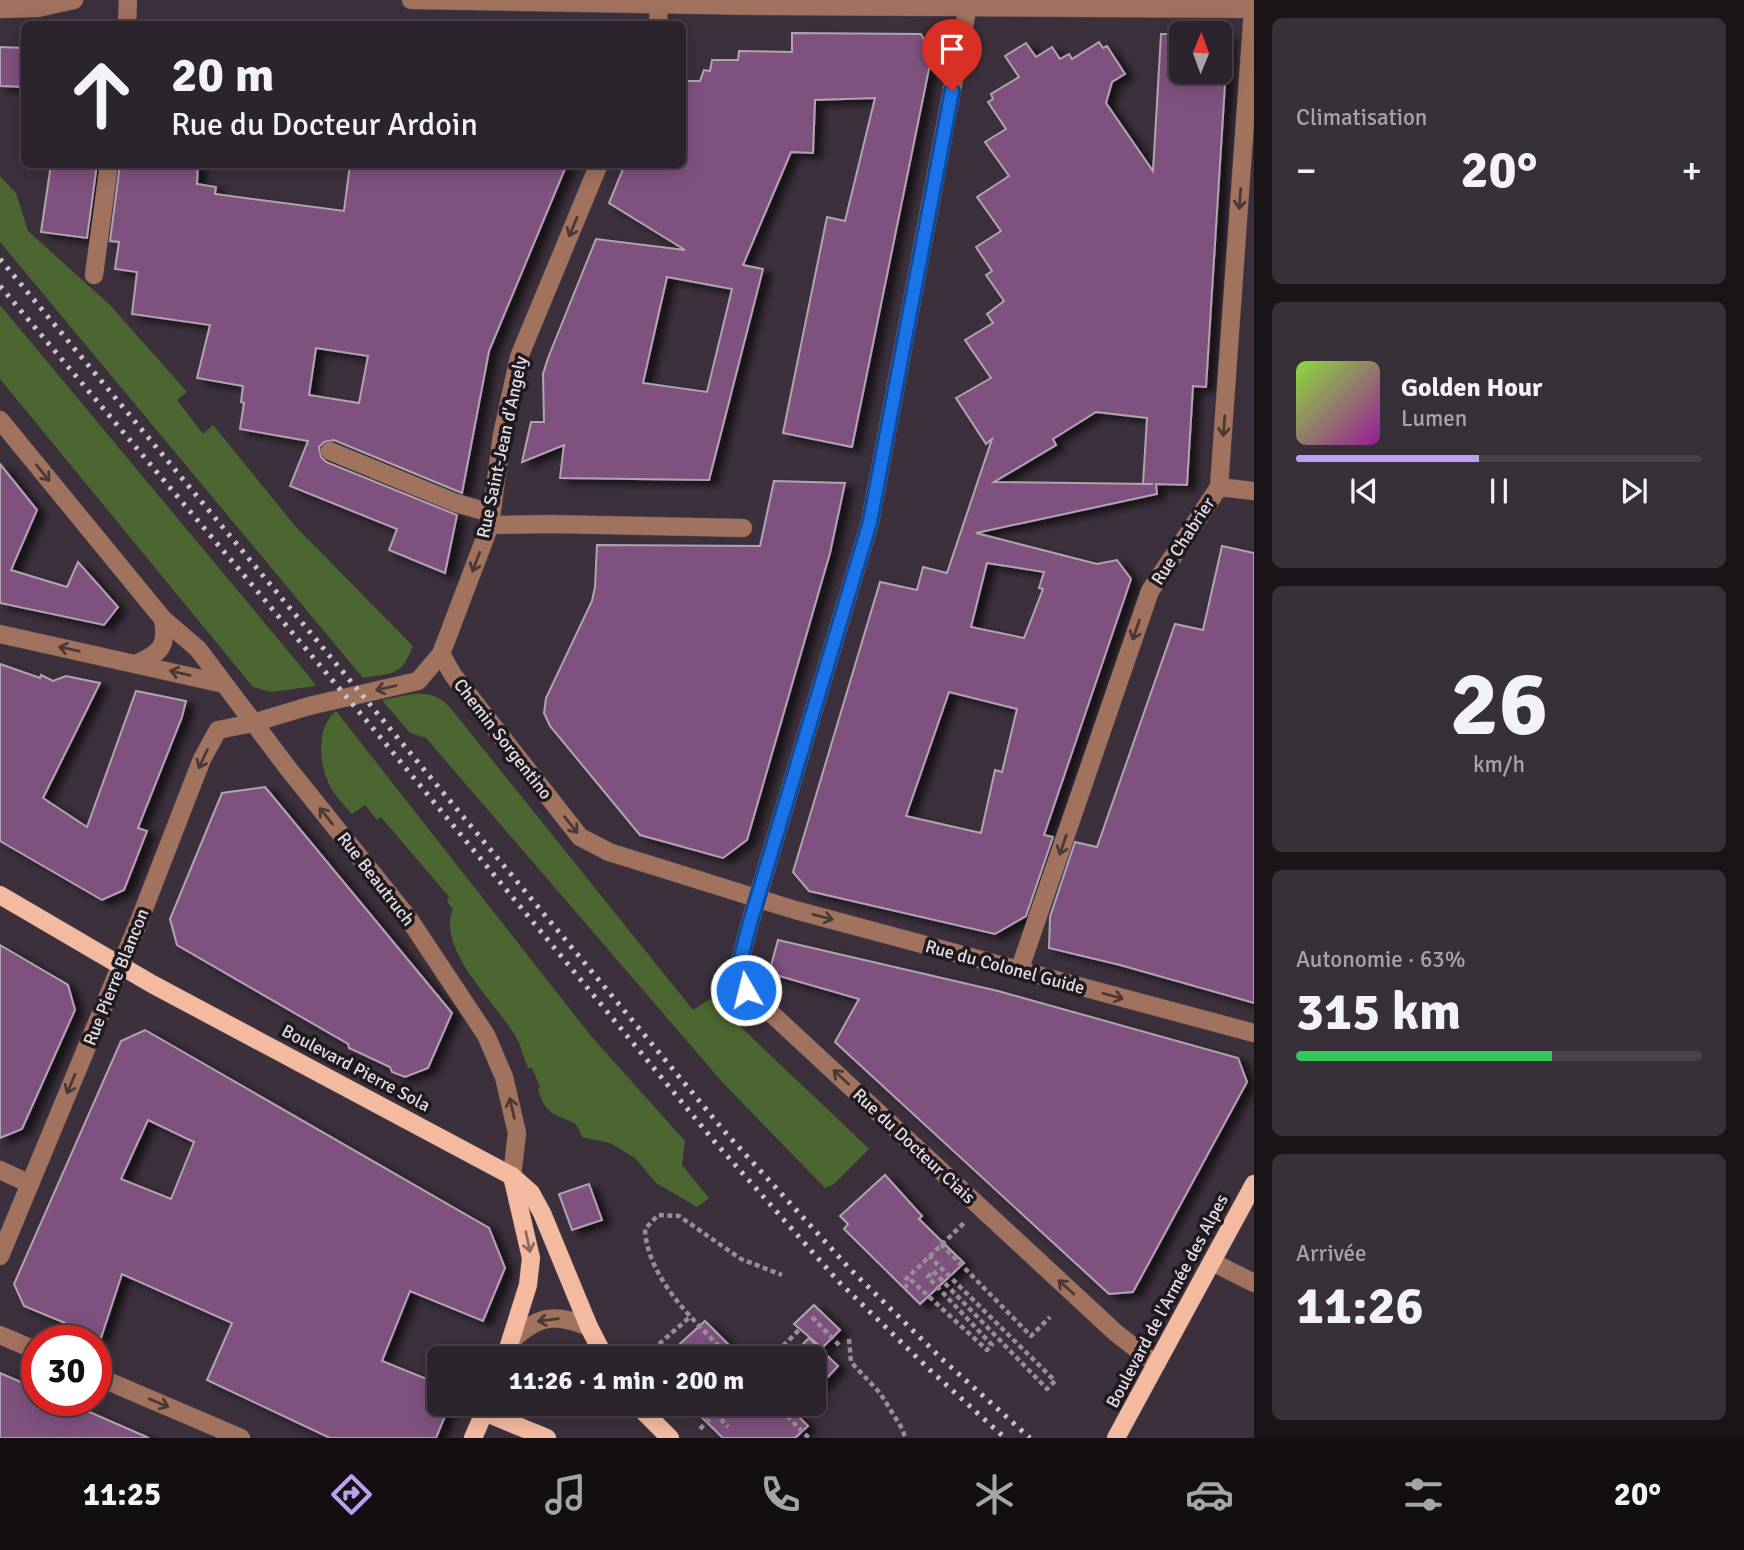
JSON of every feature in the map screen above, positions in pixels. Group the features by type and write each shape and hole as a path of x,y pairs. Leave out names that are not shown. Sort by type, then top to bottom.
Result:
{"main road":[{"name":"Boulevard Pierre Sola","path":"0,895 120,966 512,1176 531,1193 542,1213 599,1346"},
{"path":"509,1346 528,1285 531,1258 512,1176"},
{"name":"Boulevard de l'Armée des Alpes","path":"1116,1438 1254,1184"},
{"path":"473,1438 483,1416"},
{"path":"502,1416 547,1438"},
{"path":"648,1416 670,1438"}],"street":[{"path":"0,9 38,8 74,0"},
{"path":"127,21 128,0"},
{"path":"411,0 1253,9"},
{"path":"658,21 659,4"},
{"name":"Rue du Docteur Ciais","path":"969,4 870,522 739,965 746,990 1106,1324 1156,1364"},
{"name":"Rue Chabrier","path":"1019,971 1150,591 1219,486 1253,9"},
{"path":"94,275 108,168"},
{"name":"Rue Saint-Jean d'Angely","path":"441,654 491,519 502,435 519,357 597,168"},
{"name":"Rue Beautruch","path":"0,420 163,620 198,649 253,723 409,919 486,1035 504,1077 517,1133 512,1176"},
{"path":"330,451 491,519 551,524 743,528"},
{"path":"1219,486 1254,491"},
{"path":"136,664 152,657 163,647 166,633 163,620"},
{"path":"0,634 224,684"},
{"path":"253,723 309,706 418,681 441,654"},
{"name":"Chemin Sorgentino","path":"441,654 453,675 580,837 609,852 758,897"},
{"name":"Rue Pierre Blancon","path":"0,1256 202,759 218,730 253,723"},
{"name":"Rue du Colonel Guide","path":"758,897 795,910 1254,1033"},
{"path":"0,1170 30,1184"},
{"path":"1212,1262 1254,1283"},
{"path":"511,1346 531,1324 554,1318 570,1319 589,1327"},
{"path":"0,1335 21,1344"},
{"path":"112,1383 241,1438"}],"path":[{"path":"719,1346 690,1317 656,1270 646,1245 645,1229 658,1214 679,1216 741,1259 782,1275"},
{"path":"905,1280 954,1232"},
{"path":"941,1244 1031,1336 1050,1317"},
{"path":"904,1288 912,1281 987,1350 992,1345 928,1276 933,1271 1046,1389 1055,1381 929,1256"},
{"path":"657,1346 690,1317"},
{"path":"811,1317 839,1345"},
{"path":"783,1346 800,1329"},
{"path":"849,1339 851,1362 880,1393 903,1430 905,1438"},
{"path":"700,1429 712,1416"},
{"path":"718,1416 728,1427"},
{"path":"788,1416 807,1437"}],"green space":[{"path":"0,176 16,193 28,231 110,305 187,392 177,400 203,434 213,425 296,527 413,646 400,669 389,674 363,678 0,242"},
{"path":"0,305 316,686 271,692 253,687 0,379"},
{"path":"413,694 432,695 448,705 693,1010 712,998 869,1149 834,1184 825,1188 724,1084 426,738 410,733 382,700"},
{"path":"336,711 591,1036 685,1141 682,1165 709,1198 697,1207 656,1183 635,1158 610,1143 582,1137 576,1124 552,1113 544,1105 538,1090 540,1087 532,1068 528,1068 516,1037 460,958 450,925 453,909 447,902 449,897 381,817 377,820 365,805 352,814 331,788 324,769 321,748 325,727"}],"building":[{"path":"792,33 921,34 932,54 852,447 783,433 827,217 845,221 875,98 815,100 813,153 791,152 743,265 763,269 709,480 560,478 564,445 522,462 531,422 544,422 543,374 596,239 685,250 609,203 623,168 686,168 686,85 688,81 700,81 704,70 710,71 712,60 738,60 739,51 792,52","holes":["667,277 732,289 707,392 643,383"]},
{"path":"1161,34 1169,34 1169,84 1225,84 1206,387 1193,386 1187,485 1156,484 1157,494 976,533 1097,564 1117,560 1131,579 1044,835 1053,837 1026,916 995,934 809,891 793,872 880,582 917,590 923,567 947,573 992,439 986,444 956,398 991,378 965,340 993,323 987,314 1004,301 986,275 992,271 976,247 1001,231 977,197 1009,176 985,142 1006,129 988,102 993,99 991,94 1019,77 1005,56 1026,43 1036,57 1052,47 1060,59 1069,54 1072,59 1099,42 1103,48 1107,46 1125,74 1112,82 1106,103 1153,171","holes":["1096,412 1147,418 1143,484 994,482 1056,445 1053,439","987,563 1044,572 1039,588 1043,589 1024,638 971,627","949,692 1017,709 1002,772 995,770 981,833 906,816"]},
{"path":"0,47 21,48 21,87 0,86"},
{"path":"50,168 96,168 87,238 41,232"},
{"path":"119,168 198,168 197,184 216,187 215,194 344,211 349,168 565,168 489,351 462,493 334,440 324,442 319,447 321,457 326,462 457,515 445,573 389,550 397,529 290,486 308,441 240,429 244,403 241,402 243,386 197,378 210,325 132,314 137,272 115,269 119,242 110,241","holes":["316,348 368,356 359,403 309,395"]},
{"path":"0,464 37,510 11,570 67,587 78,562 118,607 104,625 0,603"},
{"path":"774,481 845,483 830,553 747,840 723,858 640,835 550,726 544,713 546,698 592,601 597,545 760,546"},
{"path":"1222,546 1254,553 1254,1003 1049,948 1050,917 1075,842 1097,847 1175,624 1203,630"},
{"path":"0,664 53,681 66,676 100,683 43,798 87,827 136,691 186,701 138,828 147,831 124,890 102,900 0,841"},
{"path":"265,787 452,1013 428,1068 405,1077 392,1072 390,1067 349,1048 348,1044 177,945 170,919 222,793"},
{"path":"778,940 998,991 1238,1058 1247,1082 1133,1292 1109,1294 835,1042 859,999 769,973"},
{"path":"0,945 68,985 75,1010 22,1129 0,1138"},
{"path":"145,1030 489,1228 505,1268 483,1321 410,1291 382,1361 427,1379 427,1416 445,1416 436,1438 330,1438 207,1380 232,1323 122,1274 105,1325 70,1325 24,1306 14,1284 121,1041","holes":["148,1120 194,1142 171,1199 121,1179"]},
{"path":"885,1175 922,1216 919,1219 964,1263 920,1304 844,1229 848,1224 840,1216"},
{"path":"589,1184 602,1220 572,1230 559,1194"},
{"path":"814,1305 840,1330 824,1346 820,1346 794,1324"},
{"path":"705,1321 730,1346 678,1346"},
{"path":"809,1338 817,1346 801,1346"},
{"path":"826,1354 838,1366 826,1379"},
{"path":"0,1373 21,1382 21,1416 99,1416 149,1438 0,1438"},
{"path":"700,1416 798,1416 808,1426 795,1438 723,1438"}],"railway":[{"path":"0,259 725,1132 851,1270 942,1359 1030,1438"},
{"path":"0,286 371,726 714,1141 839,1282 1005,1438"}],"route":[{"path":"746,990 739,965 749,926 870,522 952,91"}]}
